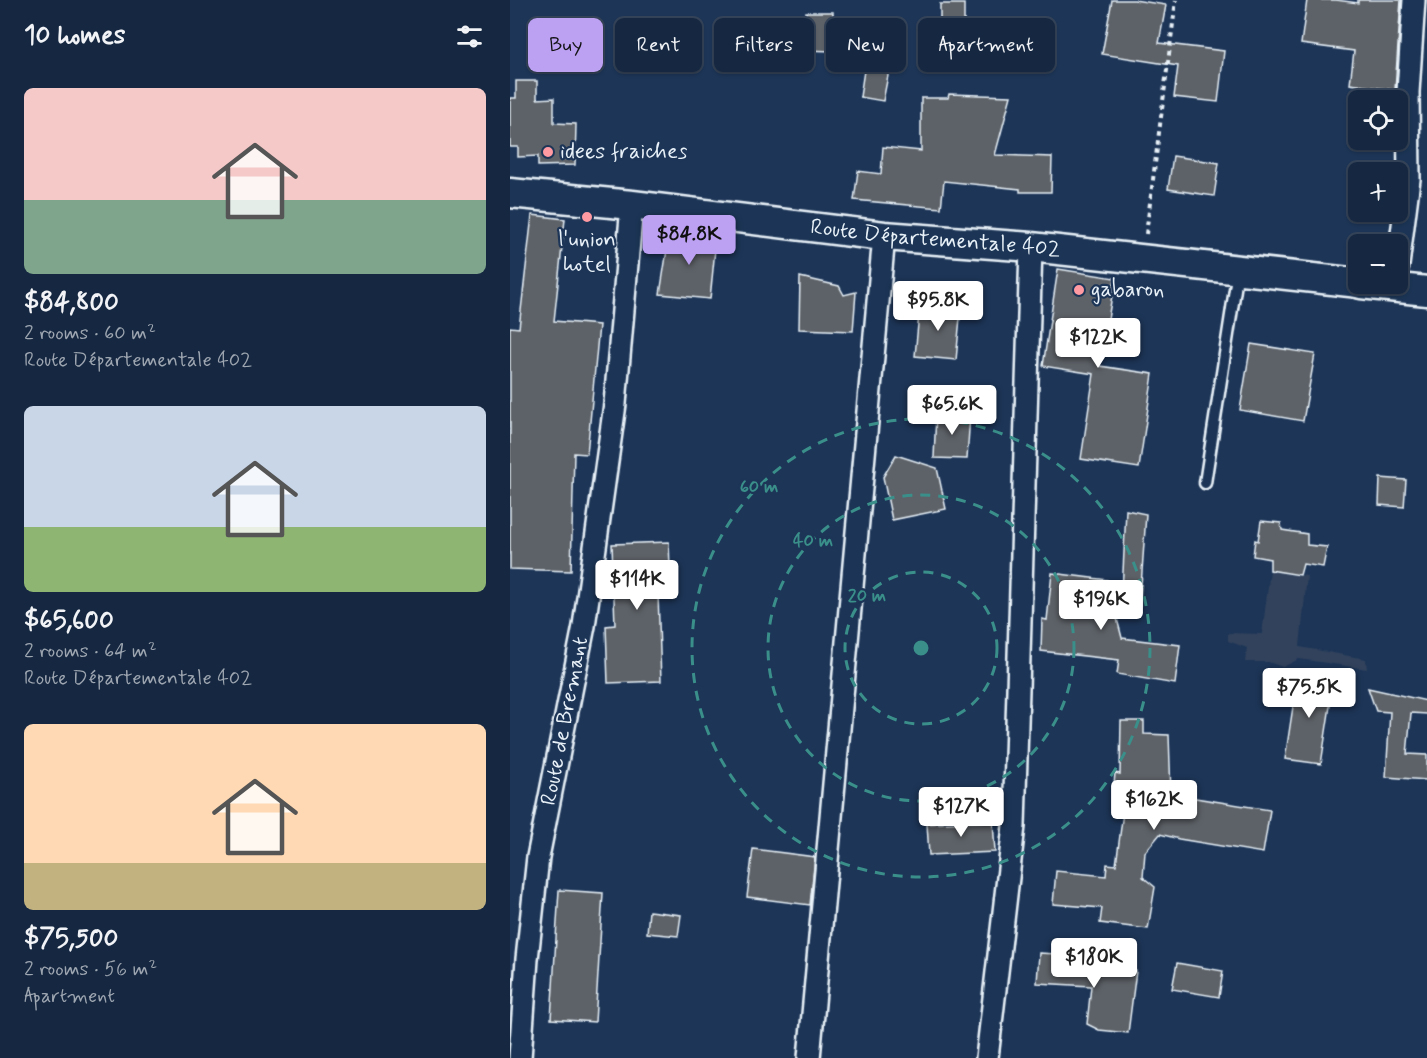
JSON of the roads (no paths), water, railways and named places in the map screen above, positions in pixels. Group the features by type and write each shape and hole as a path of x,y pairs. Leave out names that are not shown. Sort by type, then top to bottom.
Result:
{"main road":[{"name":"Route Départementale 402","path":"510,193 632,205 884,237 1030,248 1348,282"},
{"name":"Route Départementale 402","path":"1408,284 1427,291"}],"street":[{"path":"1402,234 1409,178 1408,92 1414,0"},
{"name":"Route de Bremant","path":"520,1058 527,959 538,858 584,626 615,404 632,205"},
{"path":"809,1058 884,237"},
{"path":"987,1058 1014,826 1030,248"}],"lane":[{"path":"1205,483 1238,270"}],"place":[{"name":"idees fraiches","path":"548,152"},
{"name":"l'union hotel","path":"587,217"},
{"name":"gabaron","path":"1079,290"}]}
